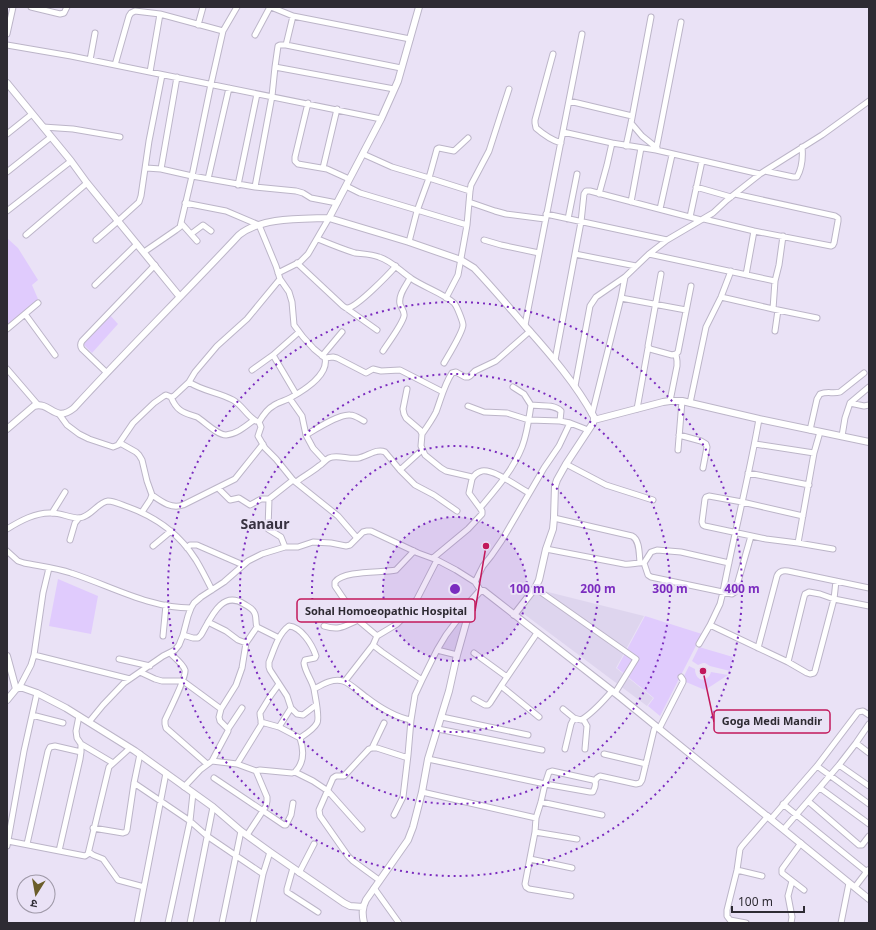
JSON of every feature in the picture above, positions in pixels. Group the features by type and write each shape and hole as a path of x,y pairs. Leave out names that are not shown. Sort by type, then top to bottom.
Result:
{"street":[{"path":"7,34 13,7"},
{"path":"31,7 60,14 64,12 67,7"},
{"path":"198,25 203,7"},
{"path":"144,252 180,227 223,31 238,7"},
{"path":"255,35 270,7 293,16 410,39"},
{"path":"278,273 300,262 308,254 318,239 381,119 398,81 419,7"},
{"path":"115,65 129,16 131,13 136,11 147,10 223,31"},
{"path":"150,72 160,14"},
{"path":"286,45 293,16"},
{"path":"626,146 651,18"},
{"path":"656,149 681,22"},
{"path":"90,60 95,33"},
{"path":"524,325 582,34"},
{"path":"255,188 272,96 278,46 280,44 401,68"},
{"path":"7,45 177,77 381,119"},
{"path":"552,54 535,123 536,128 547,137 561,143"},
{"path":"275,66 394,89"},
{"path":"96,240 139,202 162,75"},
{"path":"161,169 177,77"},
{"path":"7,83 180,297"},
{"path":"208,179 229,88"},
{"path":"446,298 458,275 467,225 471,185 489,151 509,89"},
{"path":"238,185 258,94"},
{"path":"569,101 632,116"},
{"path":"575,386 590,306 596,297 625,277 649,254 667,240 712,214 733,195 763,172 822,135 869,101"},
{"path":"308,103 295,161 298,164 333,171 349,179"},
{"path":"323,168 336,109"},
{"path":"7,134 32,114"},
{"path":"631,123 656,149"},
{"path":"43,127 73,129 120,137"},
{"path":"563,132 626,146 656,149 672,155 702,161 793,177 797,177 799,173 803,156 802,147"},
{"path":"7,172 51,137"},
{"path":"409,242 417,211 438,148 454,151 468,138"},
{"path":"600,194 612,143"},
{"path":"631,202 641,148"},
{"path":"363,154 392,167 470,191"},
{"path":"660,209 672,155"},
{"path":"7,211 71,161"},
{"path":"690,217 702,161"},
{"path":"146,168 161,169 255,188 296,191 311,198 337,203"},
{"path":"568,219 577,174"},
{"path":"26,235 87,183"},
{"path":"346,186 360,193 467,225"},
{"path":"555,360 581,222 584,194 586,191 690,217 831,246 834,243 838,218 837,216 696,187"},
{"path":"469,202 506,214 568,219 667,240"},
{"path":"7,429 34,406 42,405 59,414 67,425 83,436 116,447 133,423 166,395 171,397 181,411 197,417 223,435 228,435 256,421 270,408 278,403 290,399 310,386 322,372 326,363 323,357 314,349 294,325 292,302 289,292 280,279 259,224 226,211 186,204"},
{"path":"59,414 67,413 74,408 106,372 244,231 259,224 285,220 329,218 409,242 461,260 474,268 555,360 575,386 593,417"},
{"path":"181,223 197,241"},
{"path":"191,234 203,224 211,231"},
{"path":"746,275 754,230"},
{"path":"775,331 775,281 780,265 783,236"},
{"path":"318,239 356,253 380,257 396,266 410,278 456,305 463,328 444,363"},
{"path":"484,240 538,253"},
{"path":"95,285 137,244"},
{"path":"574,254 636,266"},
{"path":"649,254 775,281"},
{"path":"297,263 342,306 377,330"},
{"path":"106,372 82,349 80,344 155,265"},
{"path":"346,308 350,308 366,296 396,266"},
{"path":"690,403 705,332 731,271"},
{"path":"637,409 661,274"},
{"path":"514,615 535,588 539,580 554,518 555,486 566,464 588,430 593,417 625,277"},
{"path":"383,351 404,316 400,305 400,300 410,278"},
{"path":"171,397 174,396 188,382 217,346 247,319 280,279"},
{"path":"670,401 677,366 676,354 678,352 691,286"},
{"path":"721,297 817,318"},
{"path":"621,298 686,310"},
{"path":"7,329 38,304"},
{"path":"25,314 55,355"},
{"path":"472,477 452,473 440,468 430,460 422,450 422,434 435,412 447,380 452,373 456,372 465,377 470,376 475,371 496,361 530,331"},
{"path":"252,370 273,355 299,332"},
{"path":"323,357 342,332"},
{"path":"648,348 672,355 676,354"},
{"path":"273,355 296,394"},
{"path":"323,357 336,358 366,372 372,370 400,370 443,392"},
{"path":"7,369 38,405"},
{"path":"810,430 817,399 820,394 823,392 840,392 864,374"},
{"path":"188,382 194,386 231,399 242,408 261,427 258,436 294,481 338,516 357,538"},
{"path":"480,508 505,478 522,447 531,405 524,394 513,387"},
{"path":"842,436 845,418 850,403 869,387"},
{"path":"408,389 403,409 404,414 422,434"},
{"path":"290,399 302,416 306,435 313,448 325,461"},
{"path":"593,417 637,409 663,402 682,401 869,442"},
{"path":"678,450 682,401"},
{"path":"850,403 864,406 869,405"},
{"path":"531,405 554,407 558,409 560,411 560,421"},
{"path":"468,406 484,412 507,413 529,420 560,421 570,423 588,430"},
{"path":"306,435 332,420 346,415 354,416 364,421"},
{"path":"699,644 720,604 759,419"},
{"path":"475,582 483,566 502,540 544,468 559,446 570,423"},
{"path":"798,543 814,453 820,432"},
{"path":"679,435 702,441 706,444 707,447 703,468"},
{"path":"120,443 139,455 142,460 152,495 163,503 179,506 236,479 263,444"},
{"path":"754,444 814,453"},
{"path":"218,488 230,500 239,498 250,505 261,499 269,499 331,457 359,458 378,450 382,450 386,452 400,470 415,484 457,511"},
{"path":"400,470 422,450"},
{"path":"566,464 606,485 653,500"},
{"path":"345,681 373,644 377,636 397,624 407,614 417,600 435,559 475,523 482,514 482,511 469,493 472,477 479,472 489,471 505,478 529,493"},
{"path":"748,473 809,485"},
{"path":"52,513 65,492"},
{"path":"142,512 152,495"},
{"path":"803,516 709,496 705,499 702,522 703,525 735,533 834,549"},
{"path":"269,499 268,529 283,539 285,547"},
{"path":"7,529 28,518 42,514 52,513 79,518 88,515 108,501 114,502 142,512 171,531 197,561 212,590"},
{"path":"70,540 75,523 79,518"},
{"path":"554,518 635,537 642,563 648,575 651,577 732,594 735,592 750,536"},
{"path":"153,546 171,531"},
{"path":"89,722 124,683 150,666 162,656 175,650 183,635 191,608 201,596 224,582 248,561 285,547 298,547 313,542 346,546 350,545 363,532 371,531 435,559 475,582 481,591 484,591 613,692 869,899"},
{"path":"187,548 190,545 197,545 243,565"},
{"path":"546,549 630,565 642,563 651,552 657,550 681,552 729,563"},
{"path":"7,551 18,560 71,573 130,596 180,608 191,608"},
{"path":"377,636 358,620 335,586 335,582 339,578 355,573 396,570 414,551"},
{"path":"7,700 17,688 31,665 34,655 42,593 49,568"},
{"path":"758,648 778,572 784,570 869,588"},
{"path":"710,625 788,662 807,673 814,673 834,599 836,581"},
{"path":"535,588 636,660 613,692 583,719 581,720 574,718 563,709"},
{"path":"394,815 403,797 415,695 446,635 471,601 481,591"},
{"path":"788,662 805,594 809,592 820,594 834,599 869,606"},
{"path":"183,635 196,639 198,638 219,606 231,600 236,600 254,612 257,627 246,643 242,668 236,685 221,710 219,717 220,721 228,729"},
{"path":"364,923 362,914 366,900 408,840 413,827 422,792 428,759 449,691 470,603"},
{"path":"163,636 166,605"},
{"path":"324,626 332,629 340,628 358,620"},
{"path":"208,622 238,640 246,643"},
{"path":"300,738 310,731 318,720 314,689 304,662 305,660 316,656 304,635 291,626 287,628 279,638 269,662 269,667 287,696 291,708 297,714 303,715 316,705"},
{"path":"257,627 279,638"},
{"path":"474,699 484,705 488,705 493,700 537,633"},
{"path":"373,644 422,680"},
{"path":"437,650 457,655"},
{"path":"170,652 185,672 183,681 165,720 166,728 209,762 237,764 256,771 295,772 313,781 328,791 362,830"},
{"path":"474,653 507,677"},
{"path":"34,655 130,679"},
{"path":"7,656 17,688"},
{"path":"119,658 150,666"},
{"path":"140,672 155,679 183,681 221,710"},
{"path":"428,759 590,792 593,792 596,783 595,781 600,776 636,784 640,783 654,730 658,728 683,682 681,677"},
{"path":"314,689 322,684 332,681 345,681 376,704 397,717 411,720"},
{"path":"237,764 262,722 260,713 279,684"},
{"path":"501,686 539,717"},
{"path":"17,688 37,694 66,708 140,754 213,807 242,831 299,873 344,903 350,906 363,908"},
{"path":"37,694 24,751 8,843 27,844 85,856 88,854 93,828 108,771 113,763 130,748"},
{"path":"184,787 209,762 242,708"},
{"path":"279,727 291,708"},
{"path":"746,923 730,920 727,916 740,849 743,843 783,804 817,766 858,712 863,711 869,715"},
{"path":"32,715 63,723"},
{"path":"78,716 76,731 77,738 81,744 113,763"},
{"path":"442,717 528,735"},
{"path":"565,749 571,724 574,718"},
{"path":"583,719 587,726 585,749"},
{"path":"262,722 279,727 300,738 304,754 301,765 295,772"},
{"path":"380,880 348,856 320,816 320,810 333,778 336,776 344,776 369,749 372,748 384,723"},
{"path":"784,829 839,765 869,724"},
{"path":"438,729 542,750"},
{"path":"856,743 869,753"},
{"path":"59,851 81,752 81,744"},
{"path":"27,844 50,747 55,746 81,752"},
{"path":"372,748 377,748 405,757 408,755"},
{"path":"93,828 123,833 126,832 140,754"},
{"path":"604,754 646,764"},
{"path":"839,765 869,786"},
{"path":"817,766 869,804"},
{"path":"248,835 262,810 266,806 267,801 267,797 256,771"},
{"path":"571,896 526,888 525,884 535,832 536,818 548,774 550,772 552,771 595,781"},
{"path":"136,923 166,773"},
{"path":"214,778 284,825 286,825 291,815 293,803"},
{"path":"134,783 190,821 207,836 263,874"},
{"path":"820,788 869,824"},
{"path":"422,792 536,818"},
{"path":"168,923 190,821 193,793"},
{"path":"808,801 859,845 864,844 869,836"},
{"path":"541,802 602,815"},
{"path":"783,804 868,871 855,887"},
{"path":"190,923 213,807"},
{"path":"222,923 242,831"},
{"path":"535,832 577,839"},
{"path":"801,843 782,869 782,873 804,890"},
{"path":"299,873 314,844"},
{"path":"89,852 103,859 118,880 144,887"},
{"path":"253,923 263,874 270,852"},
{"path":"530,859 572,868"},
{"path":"293,868 287,892 318,912"},
{"path":"737,870 762,876"},
{"path":"791,923 792,917 788,896 792,880"},
{"path":"841,923 849,883"},
{"path":"374,888 399,923"}],"shaded area":[{"path":"7,238 18,248 38,280 32,285 38,299 7,326"},
{"path":"108,313 118,324 92,353 80,341"},
{"path":"58,579 98,596 91,634 49,626"},
{"path":"536,589 644,616 616,668 653,698 647,706 520,611"},
{"path":"469,604 457,655 438,648"},
{"path":"645,616 702,634 660,716 648,706 654,698 617,668"},
{"path":"699,647 733,657 730,671 710,666 705,663 698,665 692,661"},
{"path":"689,666 695,669 697,676 702,680 707,678 711,672 728,675 705,690 686,682 686,678 684,676"}],"place":[{"name":"Sohal Homoeopathic Hospital","path":"486,546"},
{"name":"Goga Medi Mandir","path":"703,671"}],"district":[{"name":"Sanaur","path":"265,523"}]}
